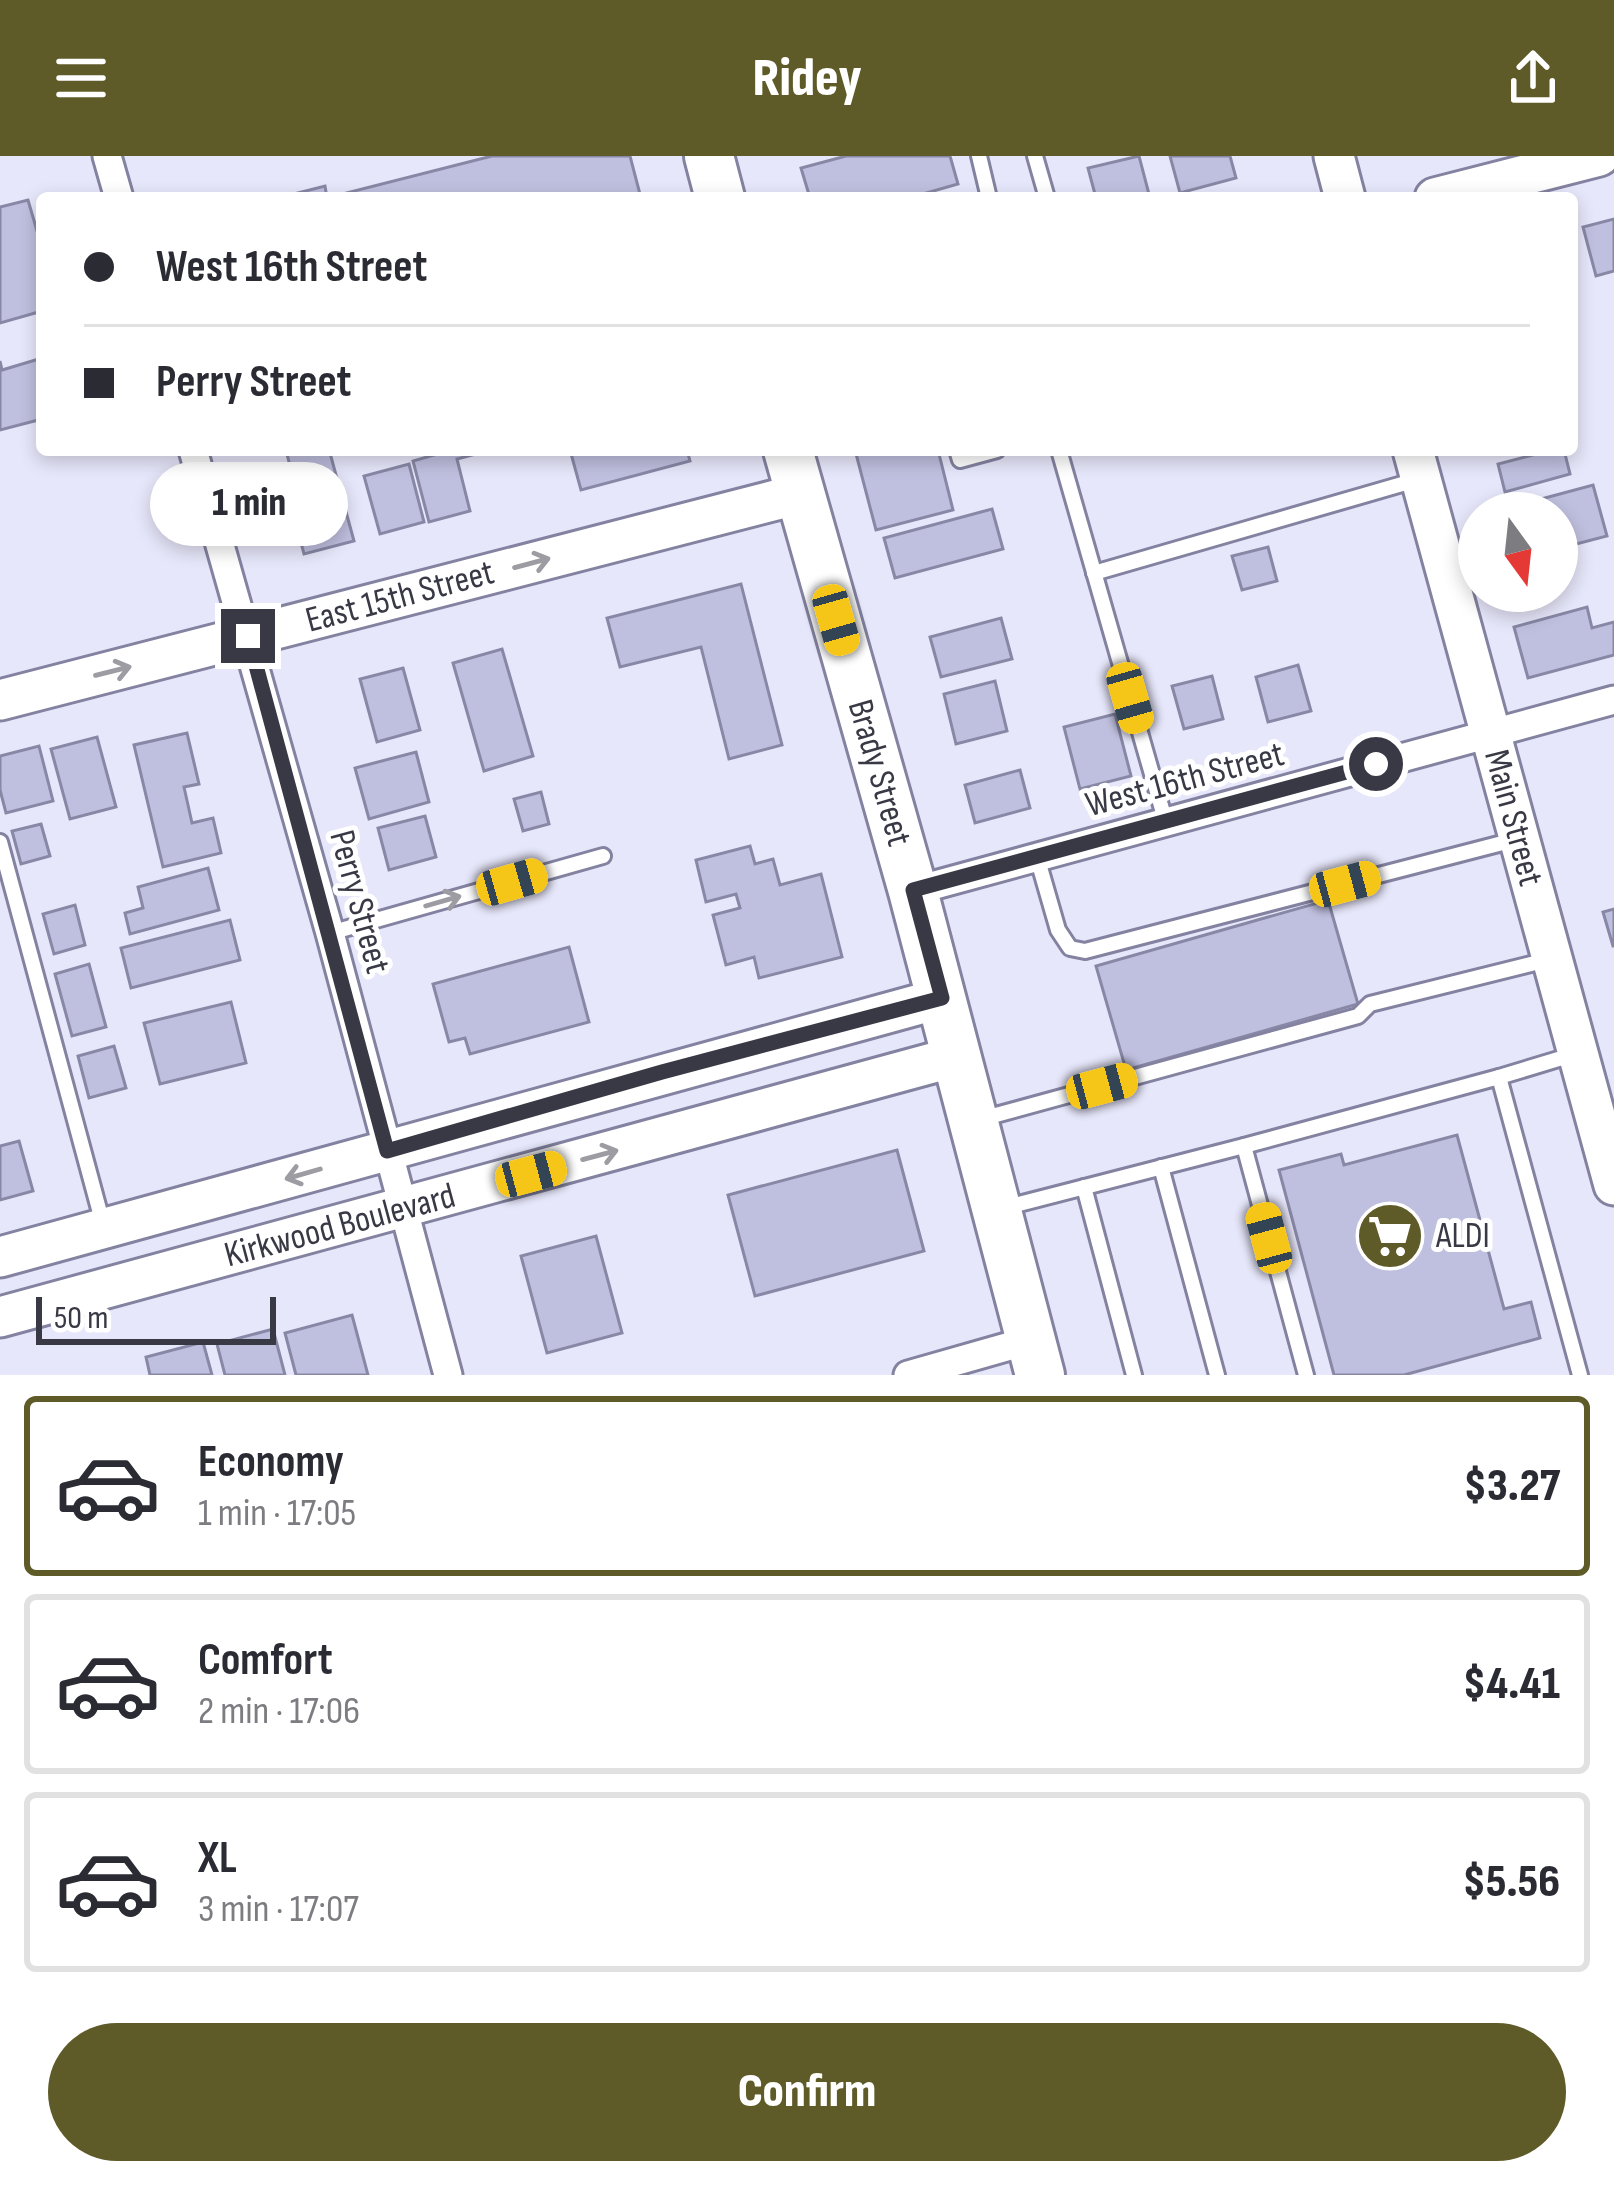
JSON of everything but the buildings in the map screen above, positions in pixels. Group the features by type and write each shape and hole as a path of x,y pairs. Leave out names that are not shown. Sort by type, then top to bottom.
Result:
{"highway":[{"path":"709,156 718,192"},
{"name":"Brady Street","path":"794,472 913,890 1035,1358"}],"street":[{"path":"107,156 117,192"},
{"path":"1334,156 1343,192"},
{"path":"1458,192 1599,156"},
{"name":"Perry Street","path":"196,456 448,1375"},
{"name":"Main Street","path":"1417,465 1614,1185"},
{"name":"East 15th Street","path":"0,700 248,636 794,472"},
{"name":"West 16th Street","path":"913,890 1614,700"},
{"name":"Kirkwood Boulevard","path":"0,1257 942,998"},
{"name":"Kirkwood Boulevard","path":"0,1317 958,1056"},
{"path":"908,1375 1035,1358"}],"lane":[{"path":"979,156 988,192"},
{"path":"1035,156 1045,192"},
{"path":"1061,456 1166,823"},
{"path":"1094,573 1417,465"},
{"path":"1037,857 1058,930 1070,948 1085,952 1519,839"},
{"path":"0,842 105,1229"},
{"path":"330,933 603,856"},
{"path":"974,1120 1358,1016 1370,1004 1552,959"},
{"path":"997,1209 1578,1054"},
{"path":"1499,1077 1580,1375"},
{"path":"1244,1146 1306,1375"},
{"path":"1162,1167 1217,1375"},
{"path":"1084,1187 1134,1375"}],"place":[{"name":"ALDI","path":"1390,1236"}],"route":[{"path":"248,636 387,1151 942,998 913,890 1376,764"}]}
